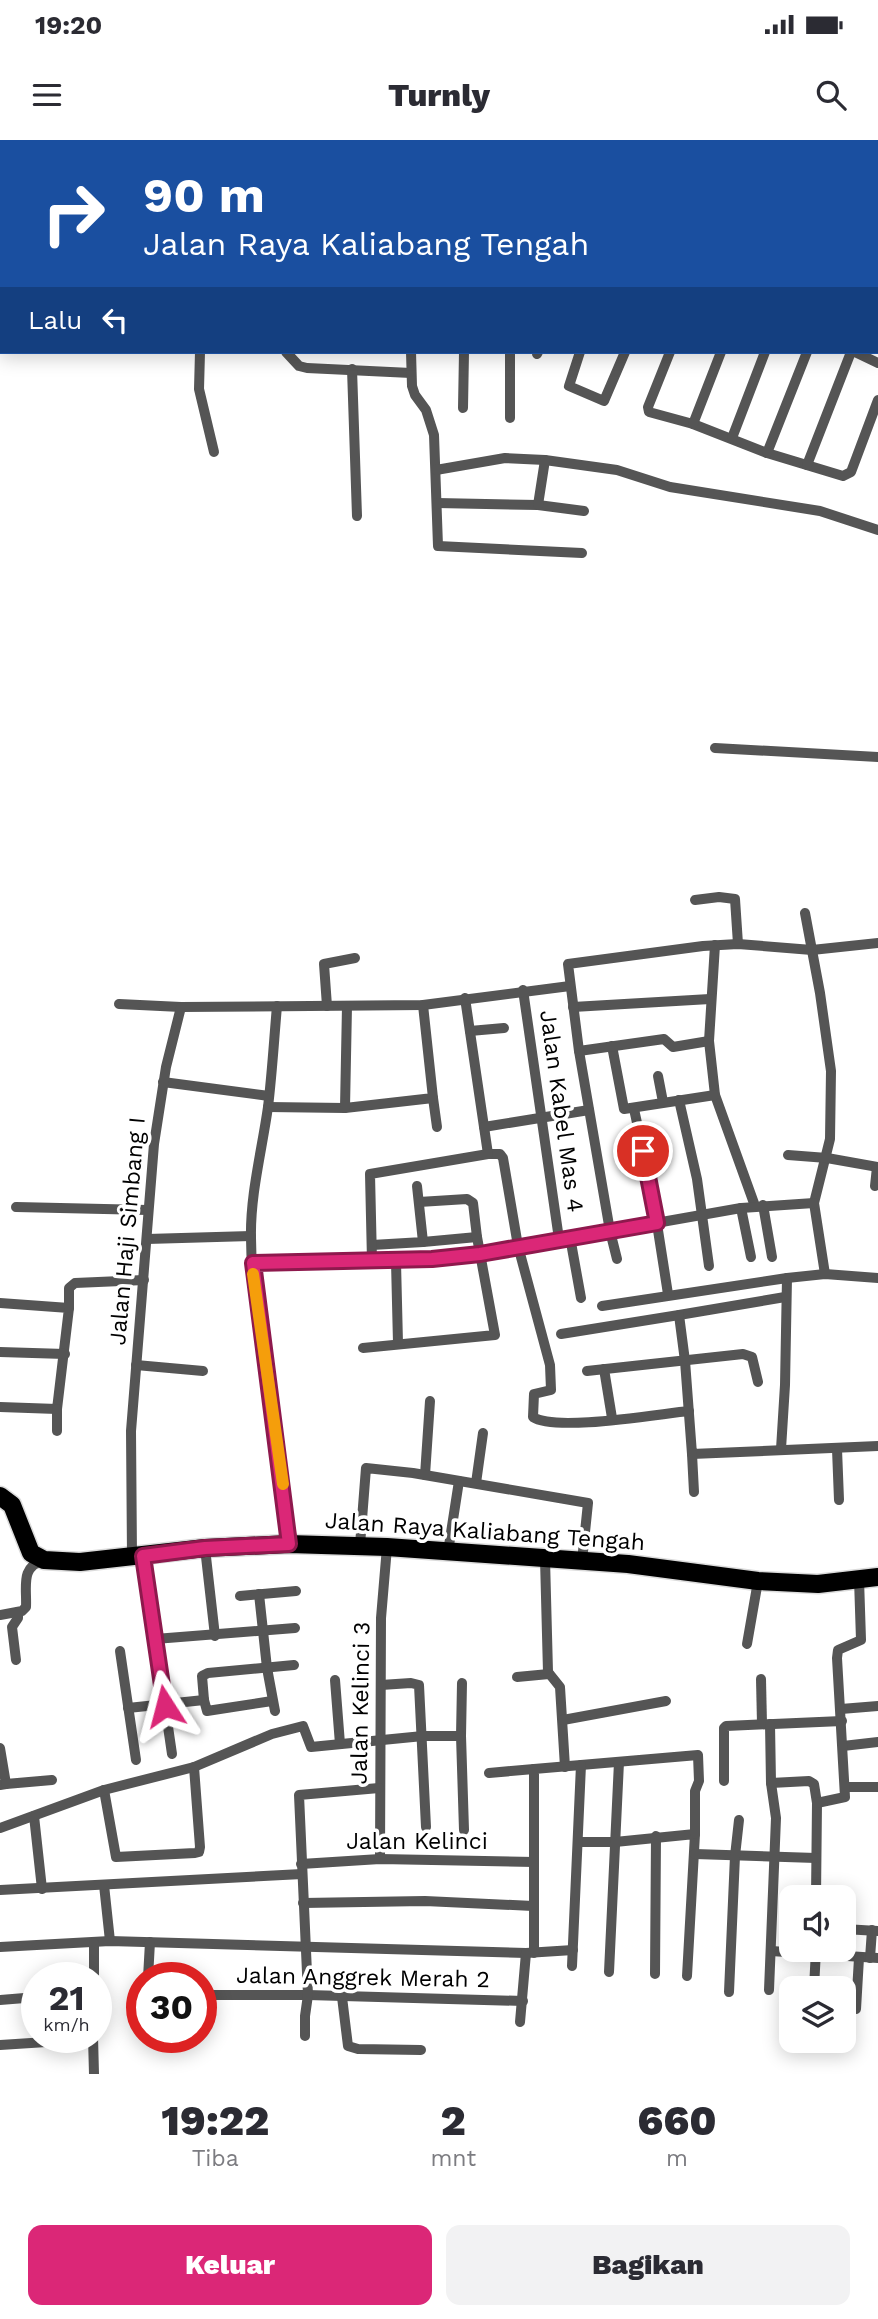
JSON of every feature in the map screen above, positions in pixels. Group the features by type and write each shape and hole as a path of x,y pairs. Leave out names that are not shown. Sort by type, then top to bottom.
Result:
{"main road":[{"path":"0,1496 12,1505 31,1553 44,1560"},
{"name":"Jalan Raya Kaliabang Tengah","path":"44,1560 80,1562 205,1548 289,1544 360,1545 628,1564 758,1581 818,1584 878,1577"}],"street":[{"path":"200,354 199,389 214,452"},
{"path":"288,354 299,366 306,368 411,373"},
{"path":"411,354 415,395 426,410 434,435 439,470 438,546 582,553"},
{"path":"463,408 464,354"},
{"path":"510,354 510,418"},
{"path":"579,354 569,387 604,401 624,354"},
{"path":"669,354 648,407 649,412 693,424 767,453 847,476 851,472 878,400"},
{"path":"693,424 720,354"},
{"path":"732,438 764,354"},
{"path":"767,453 806,354"},
{"path":"807,465 852,354"},
{"path":"858,354 878,363"},
{"path":"352,369 357,516"},
{"path":"867,428 878,432"},
{"path":"439,470 505,458 545,460 617,470 670,487 820,511 878,530"},
{"path":"538,505 545,460"},
{"path":"437,503 538,505 584,511"},
{"path":"715,748 878,757"},
{"path":"695,900 719,897 735,899 738,944"},
{"path":"805,913 831,1071 831,1122 827,1158 814,1203 825,1274"},
{"path":"617,1259 566,966 570,962 715,945 738,944 811,950 878,943"},
{"path":"715,945 709,1041 715,1096 759,1205 772,1257"},
{"path":"327,1006 324,964 355,958"},
{"path":"118,1004 181,1007 423,1005 570,985"},
{"name":"Jalan Kabel Mas 4","path":"523,990 542,1116 565,1238 581,1298"},
{"path":"466,998 488,1154"},
{"path":"573,1007 710,999"},
{"path":"423,1005 437,1127"},
{"path":"277,1006 269,1102 251,1236 289,1544"},
{"path":"345,1108 347,1006"},
{"name":"Jalan Haji Simbang I","path":"173,1754 155,1639 138,1556 131,1431 154,1143 163,1083 181,1007"},
{"path":"470,1031 504,1028"},
{"path":"579,1051 664,1039 673,1047 709,1041"},
{"path":"612,1046 622,1107 626,1110 663,1102 715,1096"},
{"path":"658,1076 663,1102"},
{"path":"163,1083 269,1102 345,1108 433,1098"},
{"path":"679,1100 697,1179 709,1266"},
{"path":"634,1109 668,1294"},
{"path":"484,1127 589,1110"},
{"path":"372,1261 370,1174 500,1154 503,1158 518,1246 550,1365 552,1387 548,1392 536,1392 533,1395 533,1417 548,1422 583,1423 689,1411"},
{"path":"788,1155 827,1158 877,1167 874,1186"},
{"path":"417,1186 423,1241"},
{"path":"363,1348 495,1335 473,1203 470,1200 419,1202"},
{"path":"253,1263 396,1262 480,1254 759,1205 814,1203"},
{"path":"16,1207 148,1210"},
{"path":"741,1208 751,1257"},
{"path":"147,1239 251,1236"},
{"path":"372,1245 477,1237"},
{"path":"396,1262 398,1343"},
{"path":"602,1306 668,1294 825,1274 878,1278"},
{"path":"781,1449 787,1278"},
{"path":"57,1431 69,1287 71,1284 144,1280"},
{"path":"561,1334 785,1297"},
{"path":"0,1303 69,1308"},
{"path":"679,1315 694,1492"},
{"path":"0,1352 65,1354"},
{"path":"587,1371 743,1354 750,1355 758,1382"},
{"path":"136,1365 203,1371"},
{"path":"604,1369 612,1418"},
{"path":"425,1475 430,1401"},
{"path":"0,1407 57,1409"},
{"path":"476,1483 483,1433"},
{"path":"692,1454 878,1446"},
{"path":"837,1449 839,1500"},
{"path":"360,1545 366,1468 476,1483 588,1503 583,1562"},
{"path":"448,1552 458,1481"},
{"name":"Jalan Kelinci 3","path":"380,1859 381,1618 387,1547"},
{"path":"205,1548 215,1636"},
{"path":"545,1559 549,1674 560,1686 565,1767"},
{"path":"0,1615 18,1612 26,1607 27,1575 33,1563 44,1560"},
{"path":"817,1803 843,1799 845,1787 837,1654 842,1648 861,1640 859,1580"},
{"path":"747,1644 758,1581"},
{"path":"240,1596 296,1591"},
{"path":"259,1594 267,1668 273,1706 209,1712 205,1710 201,1679 205,1674 267,1668 295,1665"},
{"path":"16,1660 12,1627 18,1618 18,1612"},
{"path":"155,1639 295,1628"},
{"path":"120,1651 136,1760"},
{"path":"517,1677 549,1674"},
{"path":"335,1679 340,1744"},
{"path":"761,1679 776,1818 769,1990"},
{"path":"462,1684 464,1830"},
{"path":"381,1685 419,1685 426,1826"},
{"path":"128,1708 204,1700"},
{"path":"563,1720 666,1701"},
{"path":"841,1709 878,1706"},
{"path":"724,1781 724,1728 729,1725 842,1721"},
{"path":"0,1828 104,1790 194,1767 272,1734 303,1726 311,1747 423,1736 461,1736"},
{"path":"843,1746 878,1742"},
{"path":"0,1748 3,1785 52,1780"},
{"path":"489,1773 698,1755 700,1759 695,1791 695,1854 687,1976"},
{"path":"609,1972 619,1762"},
{"path":"572,1966 581,1765"},
{"path":"104,1790 116,1857 195,1853 201,1847 194,1767"},
{"path":"520,2022 530,1952 533,1906 534,1769"},
{"path":"771,1783 812,1782 817,1803 816,1885"},
{"path":"845,1787 878,1787"},
{"path":"305,2036 304,2016 308,1995 299,1795 379,1788"},
{"path":"34,1816 41,1889"},
{"path":"729,1992 739,1820"},
{"path":"578,1842 615,1842 695,1834"},
{"path":"655,1974 656,1836"},
{"path":"695,1854 816,1858"},
{"name":"Jalan Kelinci","path":"0,1890 104,1885 301,1869 380,1859 534,1862"},
{"path":"104,1885 110,1941"},
{"path":"303,1903 425,1901 533,1906"},
{"path":"856,1929 875,1930 856,2010"},
{"path":"0,1947 150,1941 530,1952 573,1950"},
{"path":"149,1962 150,1941"},
{"path":"94,1943 94,1962"},
{"path":"771,1951 779,1951"},
{"name":"Jalan Anggrek Merah 2","path":"217,1995 523,2001"},
{"path":"342,1997 348,2046 358,2049 421,2050"},
{"path":"0,2000 21,1998"},
{"path":"0,2045 21,2043"},
{"path":"93,2053 94,2074"}],"slow traffic":[{"path":"253,1274 283,1484"}],"route":[{"path":"165,1706 143,1556 205,1548 289,1544 279,1455 255,1297 253,1263 396,1262 432,1259 480,1254 657,1223 643,1151"}]}
